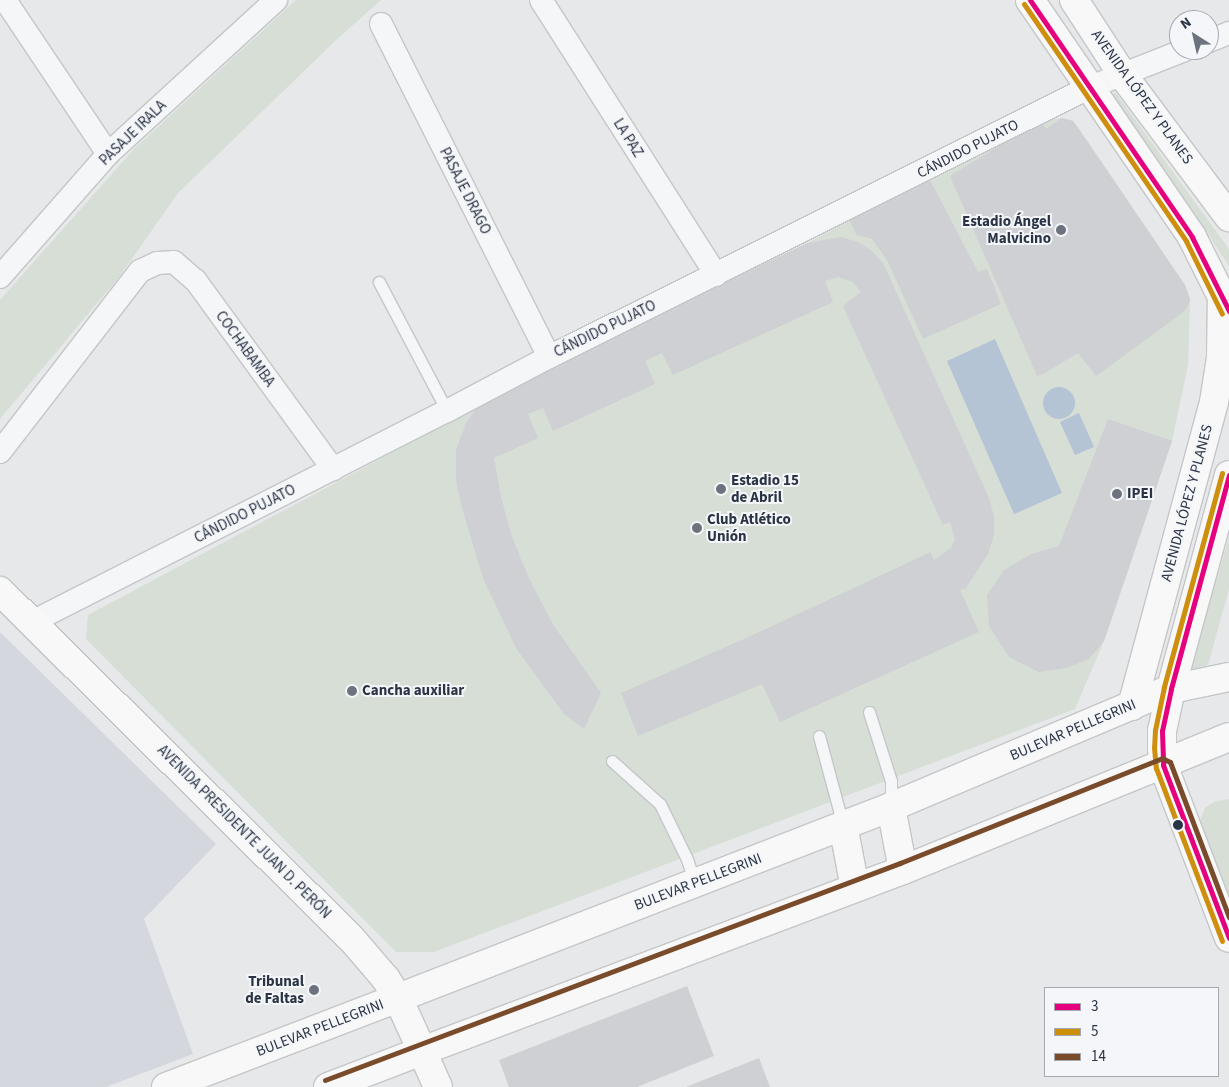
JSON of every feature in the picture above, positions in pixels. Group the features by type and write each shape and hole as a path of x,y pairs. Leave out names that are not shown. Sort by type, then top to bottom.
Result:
{"main road":[{"name":"AVENIDA LÓPEZ Y PLANES","path":"1030,0 1088,88 1167,197 1202,254 1225,304 1221,358 1214,402 1132,706"},
{"name":"AVENIDA LÓPEZ Y PLANES","path":"1074,0 1122,74 1229,217"},
{"path":"1229,475 1171,689 1162,730 1162,765 1229,938"},
{"name":"AVENIDA PRESIDENTE JUAN D. PERÓN","path":"4,593 350,937 386,978 398,998 438,1087"},
{"name":"BULEVAR PELLEGRINI","path":"166,1087 891,807 1171,689 1229,677"},
{"path":"328,1087 903,870 1229,737"},
{"path":"891,807 903,870"},
{"path":"843,825 856,888"}],"street":[{"path":"4,0 108,154"},
{"name":"PASAJE IRALA","path":"0,277 108,154 276,0"},
{"name":"LA PAZ","path":"541,0 716,275"},
{"name":"PASAJE DRAGO","path":"380,24 549,357"},
{"name":"CÁNDIDO PUJATO","path":"32,622 448,411 549,357 1088,88 1169,56"},
{"name":"COCHABAMBA","path":"0,452 140,271 157,263 174,262 196,281 333,469"}],"lane":[{"path":"379,282 448,411"},
{"path":"869,712 891,781 891,807"},
{"path":"819,736 843,825"},
{"path":"612,761 660,804 687,859 695,883"}],"shaded area":[{"path":"296,0 381,0 335,41 178,193 119,277 0,419 0,300 134,149"},
{"path":"1115,92 1226,245 1229,250 1229,266 1193,211 1111,97"},
{"name":"Club Atlético Unión","path":"1062,118 1073,121 1079,129 1185,285 1190,299 1188,365 1172,441 1104,641 1075,709 434,952 396,952 86,639 88,615 476,408 475,404 807,243 1040,121"},
{"path":"1229,538 1229,589 1208,665 1189,670"},
{"path":"0,632 216,844 144,919 193,1054 106,1087 0,1087"},
{"path":"1229,799 1229,903 1202,837 1200,821 1205,808 1214,802"}],"water":[{"path":"995,339 1062,493 1014,514 947,361"},
{"path":"1059,387 1065,388 1070,392 1074,397 1074,409 1070,414 1065,418 1059,419 1053,418 1048,414 1044,409 1043,403 1044,397 1048,392 1053,388"},
{"path":"1079,413 1094,447 1075,455 1060,422"}],"building":[{"name":"Estadio Ángel Malvicino","path":"1062,118 1073,121 1079,129 1185,285 1190,299 1187,308 1177,317 1096,376 1078,353 1037,376 950,176 1040,121 1046,129"},
{"path":"929,178 978,272 987,269 1001,304 923,339 887,260 872,239 857,235 848,218"},
{"path":"841,237 858,242 872,251 883,263 989,498 994,516 994,535 988,554 966,588 960,590 979,632 780,722 762,684 638,736 621,693 744,639 931,552 934,560 951,548 955,539 950,522 943,525 843,306 861,292 853,282 838,277 825,281 833,302 673,375 662,353 645,361 655,384 553,431 543,408 528,414 538,438 494,458 501,497 512,537 528,576 552,623 601,693 584,729 564,714 516,648 483,578 462,508 456,480 456,450 466,423 477,408 475,404 807,243"},
{"name":"IPEI","path":"1108,419 1172,441 1104,641 1089,659 1066,668 1039,672 1009,657 989,626 987,595 1004,570 1031,554 1059,546"},
{"path":"687,986 714,1056 637,1087 509,1087 499,1060"},
{"path":"759,1058 770,1087 686,1087"}],"transit line":[{"name":"3","path":"1030,0 1192,237 1229,311"},
{"name":"5","path":"1024,4 1186,241 1222,314"},
{"name":"5","path":"1222,473 1164,687 1155,730 1154,747 1156,768 1222,941"},
{"name":"3","path":"1229,475 1171,689 1162,731 1163,765 1229,938"},
{"name":"14","path":"325,1080 900,863 1162,758 1170,762 1229,917"}],"place":[{"name":"Estadio Ángel Malvicino","path":"1061,230"},
{"name":"Estadio 15 de Abril","path":"721,489"},
{"name":"IPEI","path":"1117,494"},
{"name":"Club Atlético Unión","path":"697,528"},
{"name":"Cancha auxiliar","path":"352,691"},
{"name":"Tribunal de Faltas","path":"314,990"}]}
